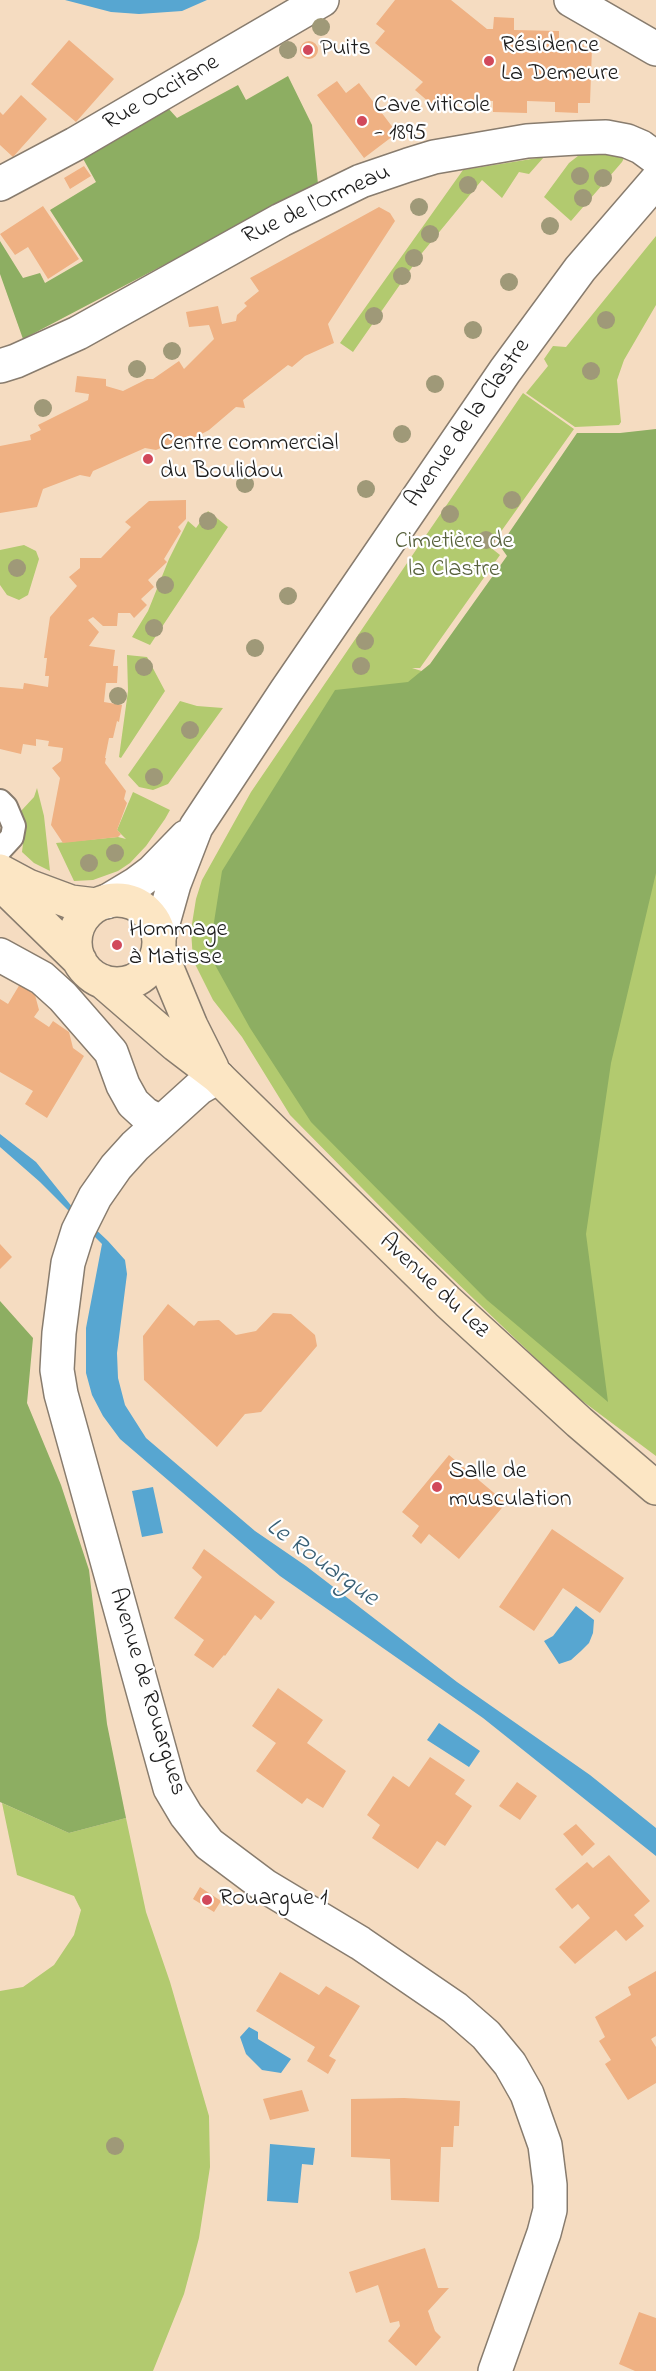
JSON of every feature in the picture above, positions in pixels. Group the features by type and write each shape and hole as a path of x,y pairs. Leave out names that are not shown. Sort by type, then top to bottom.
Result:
{"street":[{"name":"Rue Occitane","path":"0,184 75,144 322,0"},
{"path":"571,0 656,49"},
{"name":"Rue de l'Ormeau","path":"0,366 78,333 281,220 361,181 408,165 434,157 527,141 606,137 627,141 641,147 656,158"},
{"name":"Avenue de la Clastre","path":"101,904 152,872 196,827 505,370 580,269 656,181"},
{"name":"Avenue de la Clastre","path":"159,943 174,884 196,827"},
{"path":"0,871 27,886 71,902 101,904 126,901 138,906 156,924 159,943 151,968 140,978 121,984 91,971 0,883"},
{"path":"91,971 75,945 77,930 84,916 101,904"},
{"name":"Avenue du Lez","path":"159,943 191,1026 218,1077"},
{"path":"0,954 42,978 63,997 111,1053 123,1085 133,1103 145,1114 160,1122"},
{"name":"Avenue du Lez","path":"91,971 190,1057 218,1077 448,1302 588,1430 656,1488"},
{"name":"Avenue de Rouargues","path":"218,1077 199,1088 160,1122 121,1161 102,1185 83,1222 68,1263 58,1333 57,1370 61,1394 170,1788 196,1830 219,1851 265,1886 423,1984 455,2008 486,2035 510,2064 527,2094 545,2145 550,2185 550,2210 495,2371"}],"lane":[{"path":"0,801 6,807 14,826 12,837 0,850"}],"green space":[{"path":"288,76 312,125 318,184 23,339 0,274 0,241 23,278 40,273 45,283 83,261 50,210 96,182 81,155 168,108 177,118 238,85 246,100"},
{"path":"583,152 610,152 625,156 571,221 544,197 569,163"},
{"path":"544,157 529,174 519,172 502,198 482,180 422,253 353,352 340,343 463,170"},
{"path":"656,236 656,305 624,360 617,380 621,422 619,425 575,427 526,393 548,366 544,359 553,346 566,347"},
{"name":"Cimetière de la Clastre","path":"523,393 574,429 490,547 500,555 420,668 412,668 504,697 656,696 656,1456 573,1394 429,1256 290,1115 242,1037 213,1000 193,960 191,930 202,880 251,792"},
{"path":"656,429 656,873 611,1063 586,1234 608,1402 487,1300 311,1122 250,1028 209,954 222,871 335,690 408,682 430,664 507,556 500,546 577,433 620,433"},
{"path":"208,511 228,527 150,645 132,637 148,611 169,559 188,521 196,528"},
{"path":"24,545 36,551 39,559 28,595 19,600 7,595 0,585 0,550"},
{"path":"127,655 147,657 165,691 121,758 119,757 128,691"},
{"path":"180,701 197,706 223,708 168,784 153,790 139,787 128,775"},
{"path":"37,788 44,816 50,871 34,863 22,852 25,826 21,811 34,797"},
{"path":"133,792 170,810 165,819 146,846 130,863 118,871 93,880 74,881 56,843 118,837 126,839 117,830"},
{"path":"0,1301 33,1338 27,1403 61,1485 89,1570 107,1724 126,1818 69,1833 0,1802"},
{"path":"2,1803 69,1833 126,1818 146,1912 170,1982 209,2116 210,2167 199,2238 184,2294 153,2371 0,2371 0,1991 23,1987 54,1965 74,1935 81,1910 74,1896 17,1875"}],"water":[{"path":"65,0 207,0 182,11 139,14 111,12"},
{"path":"0,1134 36,1162 73,1208 125,1260 127,1274 117,1353 118,1378 125,1405 146,1438 255,1531 306,1566 457,1682 590,1775 656,1828 656,1856 483,1718 280,1576 120,1439 103,1416 92,1395 86,1373 86,1328 102,1244 40,1182 0,1147"},
{"path":"153,1487 163,1533 142,1537 132,1491"},
{"path":"576,1606 594,1620 593,1633 589,1643 581,1651 571,1660 559,1664 544,1641 553,1636"},
{"path":"439,1723 480,1751 469,1767 427,1740"},
{"path":"249,2027 258,2032 258,2039 291,2059 281,2073 262,2070 246,2054 240,2037"},
{"path":"270,2144 315,2148 313,2165 302,2164 298,2203 267,2201"}],"building":[{"name":"Résidence La Demeure","path":"395,0 451,0 487,29 493,29 494,17 514,18 514,30 559,31 559,43 583,44 584,47 592,47 590,103 578,103 578,113 555,112 555,102 527,101 527,113 493,112 493,101 445,99 437,109 415,90 423,82 375,43 385,31 376,24"},
{"path":"69,40 114,79 76,122 31,84"},
{"name":"Puits","path":"309,41 315,44 318,50 315,56 309,59 303,56 300,50 303,44"},
{"name":"Cave viticole - 1895","path":"337,81 346,93 359,83 397,133 364,158 317,95"},
{"path":"21,95 47,119 13,157 0,145 0,112 3,115"},
{"path":"84,166 91,176 70,189 64,178"},
{"path":"43,206 79,259 48,279 28,247 15,255 0,234"},
{"path":"379,207 390,213 395,221 328,324 334,343 305,356 292,367 288,365 243,400 245,408 236,407 209,430 181,445 179,440 156,450 145,448 93,471 90,477 80,475 43,489 37,507 0,513 0,446 31,440 30,435 41,430 38,425 88,400 89,394 75,392 77,376 106,379 106,386 123,391 147,379 153,379 179,361 184,369 214,339 209,325 189,327 186,312 218,306 222,324 236,321 237,315 247,306 244,303 259,291 250,278"},
{"path":"186,500 186,519 178,527 181,531 164,559 167,562 148,580 154,587 141,599 147,605 134,618 130,613 118,613 117,626 103,626 93,617 88,620 99,632 89,646 115,650 113,666 118,666 117,683 106,683 104,702 122,705 113,738 109,738 105,763 126,791 124,799 127,803 117,830 121,834 118,837 63,843 51,825 60,778 52,768 61,761 63,748 48,746 49,741 36,739 36,746 23,744 21,754 0,749 0,687 23,689 24,683 48,687 49,676 45,676 47,658 44,658 50,617 77,586 69,577 80,568 80,558 101,558 131,527 125,522 149,501"},
{"path":"20,984 35,995 39,1010 34,1017 49,1027 53,1021 69,1032 73,1048 84,1056 47,1118 25,1104 33,1091 0,1072 0,999 8,1004"},
{"path":"0,1244 12,1257 0,1269"},
{"path":"168,1304 194,1326 198,1321 219,1320 236,1335 256,1331 273,1313 291,1314 315,1335 317,1346 261,1412 245,1414 217,1447 144,1380 143,1336"},
{"path":"449,1455 506,1503 459,1559 429,1534 421,1544 412,1536 419,1526 402,1512"},
{"path":"552,1529 624,1578 600,1613 563,1588 534,1631 499,1607"},
{"path":"204,1549 275,1602 261,1620 255,1615 225,1656 213,1668 194,1655 204,1640 174,1618 202,1577 192,1568"},
{"path":"278,1688 323,1720 307,1743 346,1771 323,1808 307,1798 302,1804 256,1771 276,1743 252,1726"},
{"path":"430,1757 465,1780 455,1794 472,1806 445,1846 437,1841 418,1869 372,1838 380,1825 367,1815 393,1776 409,1787"},
{"path":"517,1782 537,1796 520,1820 499,1806"},
{"path":"576,1824 595,1844 582,1856 563,1834"},
{"path":"609,1855 650,1901 634,1915 644,1926 626,1941 616,1930 575,1964 559,1947 590,1918 578,1904 572,1909 555,1889 587,1862 593,1868"},
{"name":"Rouargue 1","path":"200,1887 221,1901 214,1912 193,1899"},
{"path":"656,1971 656,2036 651,2039 656,2047 656,2083 628,2100 605,2064 611,2060 599,2041 605,2037 595,2017 631,1995 628,1987"},
{"path":"280,1972 319,1995 326,1986 360,2006 329,2056 336,2060 328,2074 307,2061 315,2047 256,2011"},
{"path":"302,2090 309,2111 270,2120 263,2099"},
{"path":"404,2098 460,2101 459,2126 454,2126 453,2147 441,2147 439,2202 391,2200 390,2159 351,2157 351,2099"},
{"path":"425,2248 438,2288 449,2288 428,2311 435,2331 441,2337 416,2366 388,2341 400,2326 399,2321 390,2323 378,2285 356,2293 349,2272"},
{"path":"639,2312 656,2318 656,2371 635,2371 619,2364"}],"place":[{"name":"Puits","path":"308,50"},
{"name":"Résidence La Demeure","path":"489,61"},
{"name":"Cave viticole - 1895","path":"362,121"},
{"name":"Centre commercial du Boulidou","path":"148,459"},
{"name":"Hommage à Matisse","path":"117,945"},
{"name":"Salle de musculation","path":"437,1487"},
{"name":"Rouargue 1","path":"207,1900"}],"water label":[{"name":"Le Rouargue","path":"321,1564"}]}
